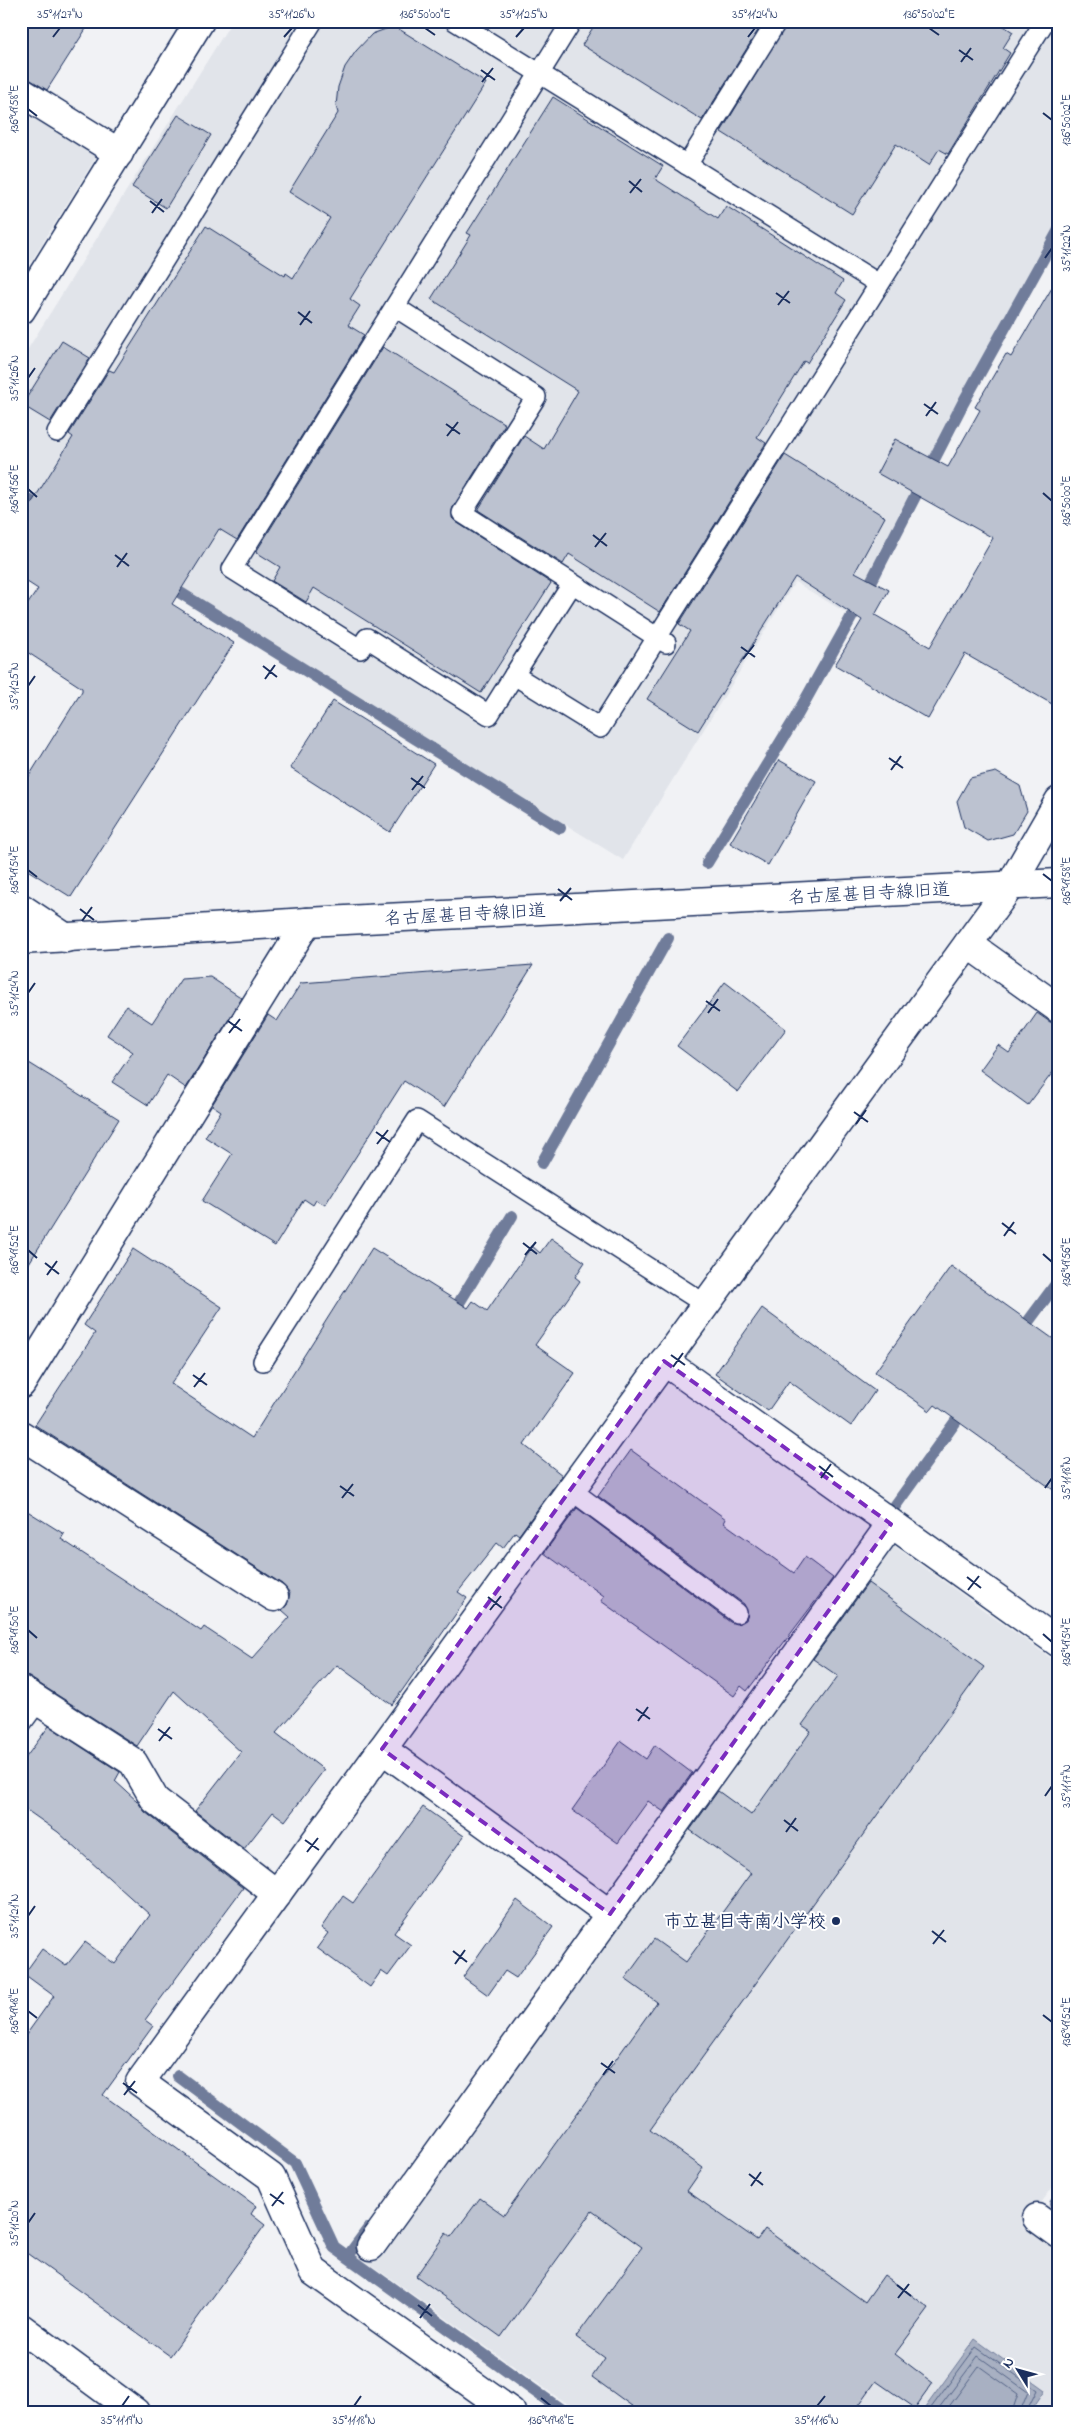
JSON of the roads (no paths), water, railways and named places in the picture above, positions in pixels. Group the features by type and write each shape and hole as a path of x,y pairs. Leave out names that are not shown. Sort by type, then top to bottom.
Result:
{"street":[{"path":"21,310 200,21"},
{"path":"21,92 119,153"},
{"path":"512,2412 313,2271 271,2177 140,2082 1010,886 1059,800"},
{"name":"名古屋甚目寺線旧道","path":"21,940 307,922 1059,883"},
{"path":"21,908 66,938"},
{"path":"21,1384 307,922"},
{"path":"968,944 1059,1009"},
{"path":"664,1361 1059,1644"},
{"path":"21,1435 274,1597"},
{"path":"370,2246 892,1524"},
{"path":"30,1696 133,1762 155,1800 277,1894"},
{"path":"382,1749 610,1914"},
{"path":"21,2328 136,2412"}],"lane":[{"path":"57,432 313,21"},
{"path":"455,21 879,284"},
{"path":"572,21 232,568 360,650 367,638 489,715 572,584"},
{"path":"687,165 777,21"},
{"path":"514,675 600,728 662,640 879,284 1045,21"},
{"path":"395,307 536,397 462,513 662,640"},
{"path":"263,1361 417,1120 705,1304"},
{"path":"571,1490 736,1613"},
{"path":"21,1724 30,1696"}],"water":[{"path":"975,2339 1045,2390 1030,2412 922,2412"}],"waterway":[{"path":"707,863 796,717 872,580 963,403 1059,230"},
{"path":"21,495 47,511"},
{"path":"166,584 560,828"},
{"path":"542,1163 668,938"},
{"path":"451,1316 512,1216"},
{"path":"1019,1334 1059,1280"},
{"path":"895,1506 966,1407"},
{"path":"178,2076 295,2163 334,2247 564,2412"},
{"path":"1055,2204 1059,2199"},
{"path":"348,2256 368,2229"}],"place":[{"name":"市立甚目寺南小学校","path":"836,1921"}]}
